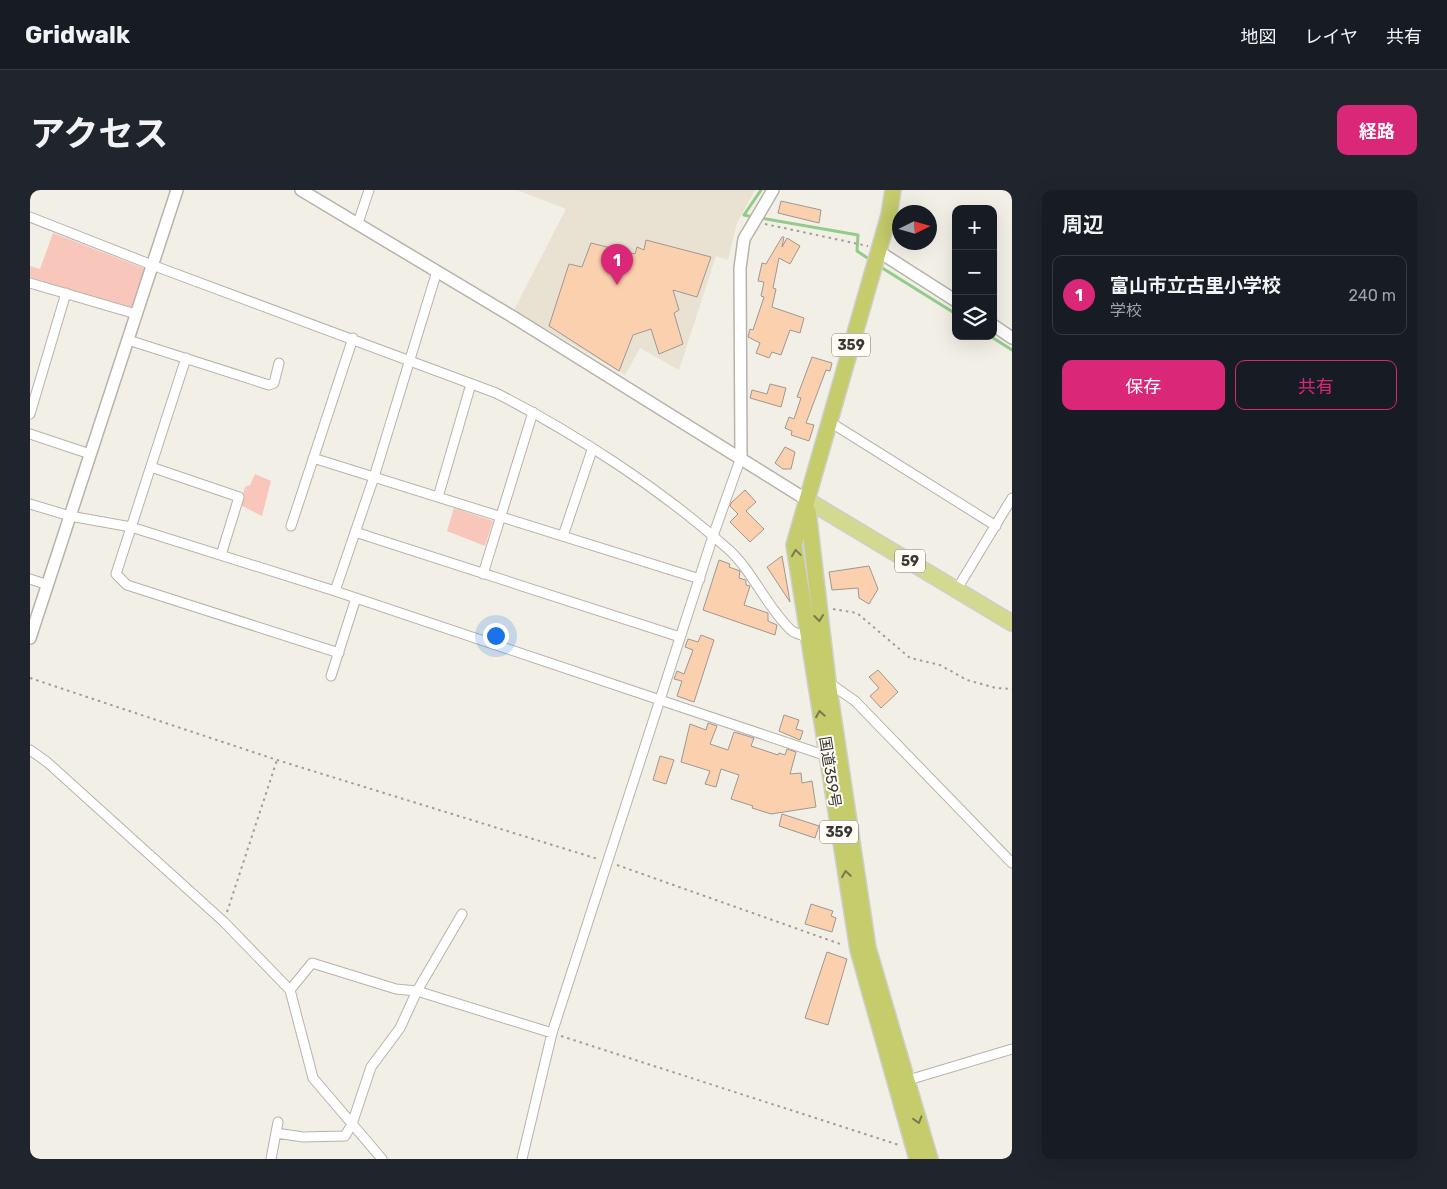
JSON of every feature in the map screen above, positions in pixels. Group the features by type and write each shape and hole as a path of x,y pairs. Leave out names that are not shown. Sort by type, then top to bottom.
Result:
{"highway":[{"name":"国道359号","path":"893,190 878,251 794,545 858,950 915,1154"},
{"name":"国道359号","path":"807,500 828,682 868,948 930,1159"}],"main road":[{"name":"59","path":"807,500 1012,623"}],"street":[{"path":"30,638 177,190"},
{"path":"301,190 741,457 807,500"},
{"path":"358,223 369,190"},
{"path":"522,1159 552,1033 713,536 741,457 740,268 744,239 774,190"},
{"path":"30,217 152,265 353,338 471,384 533,412 657,492 713,536 731,551 792,631 808,638"},
{"path":"878,251 952,298"},
{"path":"335,591 374,477 437,271"},
{"path":"30,283 136,314"},
{"path":"30,414 66,293"},
{"path":"997,329 1012,338"},
{"path":"291,526 353,338"},
{"path":"128,340 269,385 274,383 280,363"},
{"path":"186,358 116,574 127,585 338,653"},
{"path":"438,497 471,384"},
{"path":"483,574 533,412"},
{"path":"830,422 996,526"},
{"path":"30,434 90,454"},
{"path":"563,536 592,450"},
{"path":"313,458 700,579"},
{"path":"151,467 239,497 221,555"},
{"path":"957,589 1012,498"},
{"path":"30,504 70,516 131,527 335,591 827,756"},
{"path":"355,532 680,637"},
{"path":"30,579 48,585"},
{"path":"331,676 356,598"},
{"path":"828,682 856,701 1012,864"},
{"path":"30,750 47,762 224,922 290,990 313,1078 382,1159"},
{"path":"276,1133 303,1137 345,1136 352,1124 371,1067 400,1028 417,991 462,914"},
{"path":"290,990 312,963 396,989 417,991 552,1033"},
{"path":"906,1081 1012,1050"},
{"path":"271,1159 278,1122"}],"path":[{"path":"753,222 871,247 878,251"},
{"path":"818,607 857,613 875,626 910,658 940,665 967,680 996,688 1012,689"},
{"path":"30,678 277,760 608,862 858,950"},
{"path":"224,922 277,760"},
{"path":"552,1033 915,1154"}],"shaded area":[{"path":"517,190 755,190 737,223 728,260 716,256 679,370 640,348 625,375 514,310 566,209"},
{"path":"53,233 146,269 132,309 30,277 30,266 40,269"},
{"path":"255,474 271,481 262,516 240,505 245,487 250,485"},
{"path":"454,508 493,521 485,546 447,531"}],"building":[{"path":"781,201 821,210 819,223 778,213"},
{"path":"782,237 784,237 782,247 787,238 800,246 790,264 779,258 773,288 776,289 772,307 804,318 800,333 790,330 781,355 772,352 769,358 756,353 760,343 748,337 750,329 753,330 764,297 761,296 764,282 758,281 762,263 766,264"},
{"path":"646,240 711,257 697,297 673,290 679,310 674,313 683,344 659,354 651,329 633,335 619,371 549,326 569,264 582,267 591,243 635,254 637,247 644,250"},
{"path":"812,357 832,363 830,371 826,370 806,423 814,425 809,441 791,435 792,431 785,428 789,417 794,419 801,398 797,397"},
{"path":"770,384 786,388 781,407 750,398 752,390 767,394"},
{"path":"785,447 795,452 791,469 783,469 775,463"},
{"path":"745,490 756,502 746,511 764,529 750,542 730,522 738,514 730,506 731,503"},
{"path":"782,556 790,602 767,567"},
{"path":"719,560 730,564 729,567 740,571 739,578 746,580 746,585 750,586 744,605 768,613 768,621 777,625 775,635 703,610"},
{"path":"869,566 878,589 869,604 859,598 858,588 832,590 829,572"},
{"path":"701,635 714,640 694,702 677,696 682,681 674,679 677,671 684,674 693,650 685,647 688,639 698,642"},
{"path":"878,670 898,692 881,708 870,696 879,688 869,677"},
{"path":"784,715 799,720 796,729 803,731 800,740 779,731"},
{"path":"708,723 717,726 710,744 728,750 734,732 754,738 751,746 778,755 779,753 785,755 787,749 796,752 790,774 801,773 802,783 812,781 816,807 771,814 752,808 753,806 731,799 739,775 721,769 716,787 705,784 710,771 681,762 690,724 706,730"},
{"path":"660,756 674,760 666,784 653,780"},
{"path":"782,814 819,826 815,838 779,826"},
{"path":"811,904 833,911 831,916 836,918 832,932 805,924"},
{"path":"827,952 847,959 828,1025 805,1018"}],"waterway":[{"path":"753,217 744,215 761,190"},
{"path":"760,218 858,235 857,251 872,261"},
{"path":"879,266 952,312"},
{"path":"996,340 1012,350"}],"place":[{"name":"富山市立古里小学校","path":"617,285"}]}
